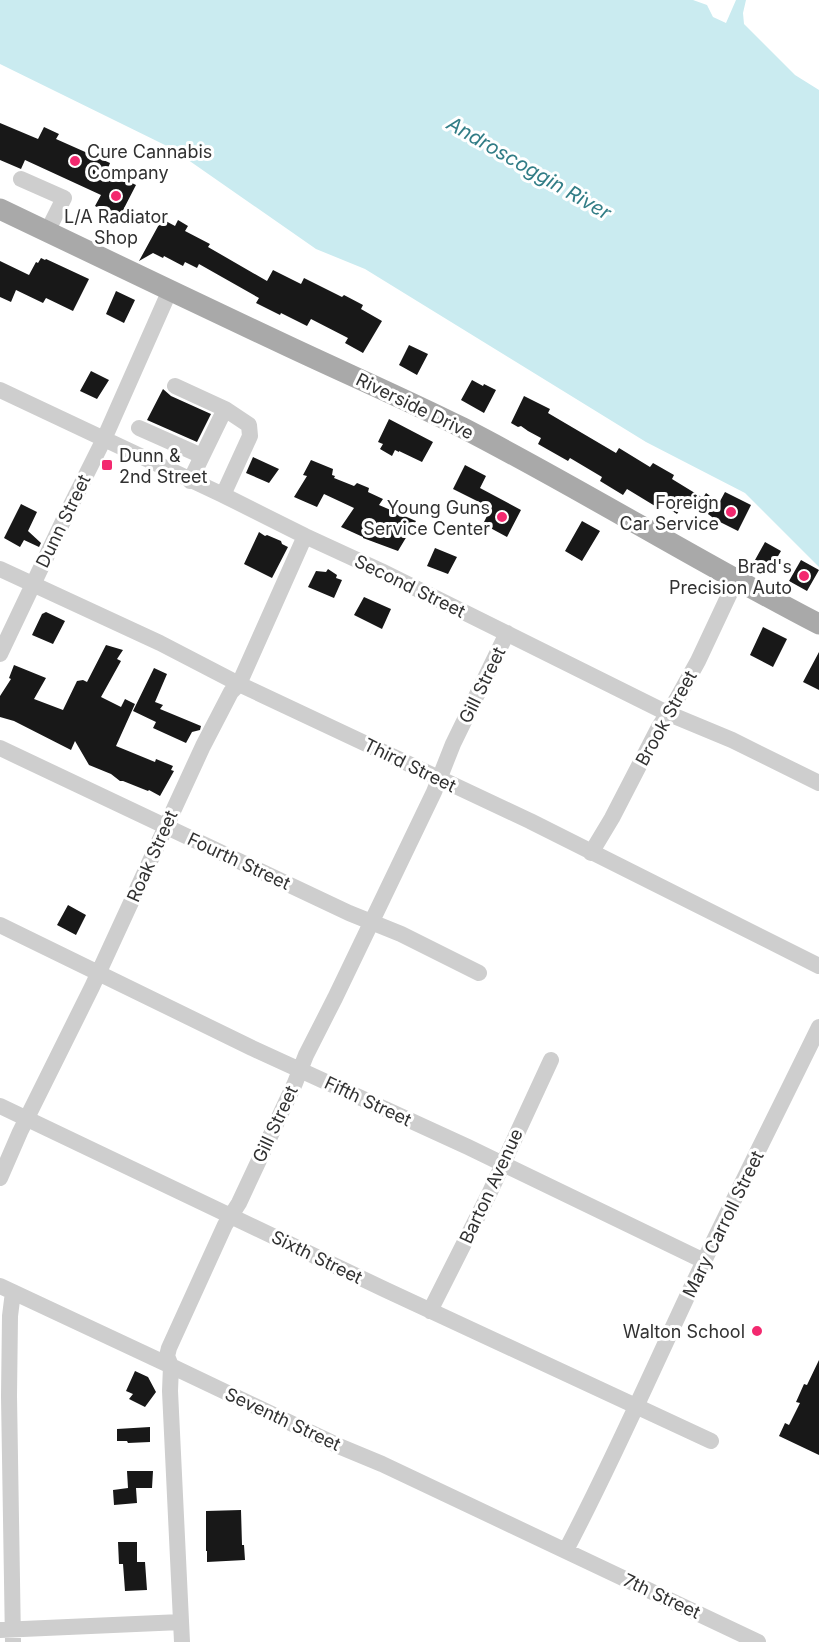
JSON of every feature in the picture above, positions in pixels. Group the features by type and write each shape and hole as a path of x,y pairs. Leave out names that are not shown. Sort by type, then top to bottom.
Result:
{"main road":[{"name":"Riverside Drive","path":"2,213 47,232 464,429 819,624"}],"street":[{"path":"21,179 63,198 47,232"},
{"name":"Dunn Street","path":"0,654 104,439 170,290"},
{"path":"175,386 225,409 249,425 250,436 223,495"},
{"name":"Second Street","path":"0,390 381,571 668,713 732,740 819,783"},
{"path":"190,481 225,409"},
{"path":"139,428 202,456"},
{"name":"Roak Street","path":"0,1178 203,746 231,692 239,684 305,536"},
{"name":"Third Street","path":"0,569 160,643 239,684 530,821 819,966"},
{"name":"Brook Street","path":"591,853 698,661 736,580"},
{"name":"Gill Street","path":"182,1642 170,1391 171,1366 167,1356 172,1338 230,1216 239,1203 306,1054 434,792 438,778 507,633"},
{"name":"Fourth Street","path":"0,748 349,913 401,934 479,973"},
{"name":"Fifth Street","path":"0,925 300,1070 503,1163 704,1261"},
{"name":"Mary Carroll Street","path":"566,1550 619,1446 635,1406 704,1261 819,1027"},
{"name":"Barton Avenue","path":"430,1311 551,1060"},
{"name":"Sixth Street","path":"0,1106 430,1311 711,1441"},
{"path":"7,1289 10,1316 9,1634 181,1622"},
{"name":"Seventh Street","path":"7,1289 341,1447 566,1550"},
{"name":"7th Street","path":"566,1550 758,1642"}],"water":[{"name":"Androscoggin River","path":"0,0 693,0 707,5 713,17 726,23 736,0 746,0 743,13 744,24 795,75 819,90 819,567 745,493 646,442 365,269 316,249 171,148 0,64"}],"building":[{"path":"0,123 38,139 44,127 59,134 56,139 110,163 107,171 136,185 119,218 95,206 101,195 25,160 21,169 0,160"},
{"path":"162,219 175,226 178,220 188,226 185,231 210,244 208,247 267,281 273,270 301,284 304,278 363,305 361,309 382,321 363,353 345,343 348,338 311,319 307,326 256,303 259,298 199,264 197,268 185,262 183,266 153,253 139,261"},
{"path":"41,258 89,279 73,311 46,298 43,303 16,290 11,302 0,297 0,261 29,275"},
{"path":"116,291 135,300 124,323 106,314"},
{"path":"409,345 428,354 417,375 399,365"},
{"path":"91,371 109,380 97,399 80,391"},
{"path":"472,380 496,390 484,413 461,400"},
{"path":"163,389 171,396 211,414 197,442 147,420"},
{"path":"524,396 550,409 548,413 616,453 619,448 650,467 653,463 674,475 672,479 703,498 706,493 719,503 725,492 751,505 738,531 712,518 689,500 677,514 658,502 655,506 627,489 623,495 600,481 602,477 570,458 568,461 538,444 541,438 511,423"},
{"path":"389,419 433,442 422,462 399,451 395,450 392,456 380,449 383,444 378,442"},
{"path":"253,457 279,469 269,483 246,473"},
{"path":"311,460 333,469 334,478 354,486 357,483 369,488 368,492 383,499 379,505 416,521 398,551 341,527 354,508 324,494 317,507 294,497 307,476 303,475"},
{"path":"465,465 486,476 480,488 521,510 507,537 483,524 491,508 453,489"},
{"path":"21,504 37,512 28,531 41,543 39,547 24,540 20,547 4,538"},
{"path":"582,521 600,531 582,561 565,551"},
{"path":"259,532 281,541 288,547 272,578 244,564"},
{"path":"765,542 781,551 771,568 755,560"},
{"path":"435,548 457,557 448,574 427,566"},
{"name":"Brad's Precision Auto","path":"801,560 819,570 807,591 789,581"},
{"path":"328,569 337,575 336,578 342,580 334,598 308,587 316,571 326,572"},
{"path":"364,597 391,609 382,629 354,615"},
{"path":"46,612 65,621 53,644 32,635 42,614"},
{"path":"763,627 787,639 773,667 750,655"},
{"path":"106,645 123,650 117,659 121,661 101,697 121,707 125,699 135,704 116,746 155,762 156,759 173,766 171,770 174,771 160,796 120,781 111,774 89,765 75,741 71,750 14,721 0,717 0,696 11,679 9,678 14,665 46,678 34,699 63,710 77,681 87,682"},
{"path":"819,652 819,690 803,682"},
{"path":"154,668 167,674 155,702 163,705 160,709 201,726 200,730 192,732 186,743 153,728 156,722 133,711"},
{"path":"68,905 86,915 76,935 57,925"},
{"path":"819,1360 819,1455 779,1436 785,1423 789,1425 800,1403 796,1402 804,1384 807,1385"},
{"path":"135,1371 148,1377 156,1392 145,1407 129,1399 133,1394 126,1391"},
{"path":"150,1427 150,1442 117,1441 117,1429"},
{"path":"127,1471 153,1471 152,1488 136,1488 137,1503 114,1505 113,1490 128,1488"},
{"path":"241,1510 245,1560 207,1562 206,1511"},
{"path":"118,1542 137,1542 137,1562 145,1562 147,1590 125,1591 123,1564 119,1564"}],"place":[{"name":"Cure Cannabis Company","path":"75,161"},
{"name":"L/A Radiator Shop","path":"116,196"},
{"name":"Dunn & 2nd Street","path":"107,465"},
{"name":"Foreign Car Service","path":"731,512"},
{"name":"Young Guns Service Center","path":"502,517"},
{"name":"Brad's Precision Auto","path":"804,576"},
{"name":"Walton School","path":"757,1331"}]}
